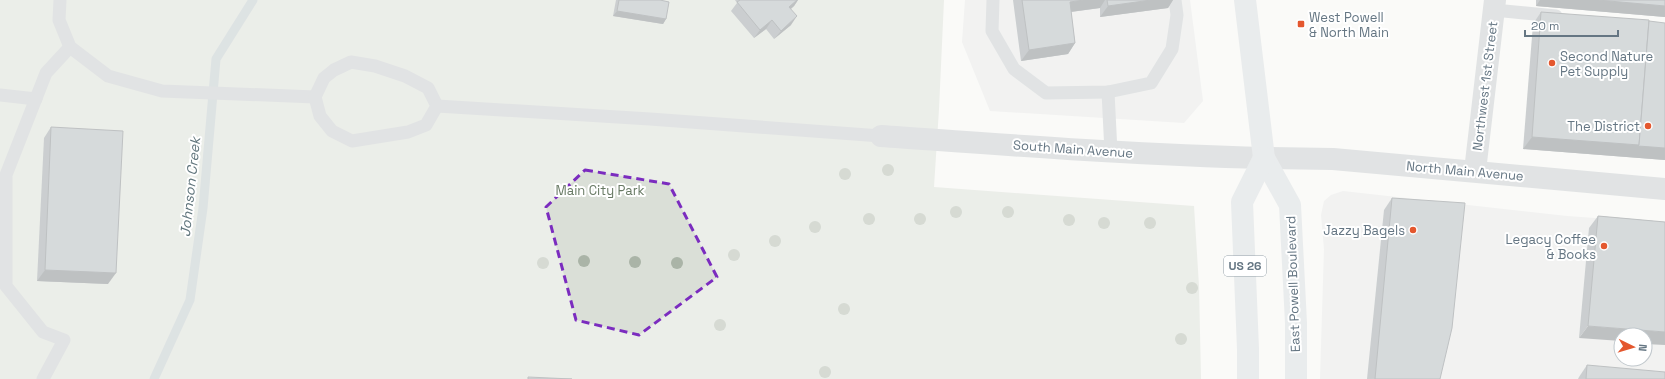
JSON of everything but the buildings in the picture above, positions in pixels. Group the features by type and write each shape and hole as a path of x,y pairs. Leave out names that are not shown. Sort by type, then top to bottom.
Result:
{"main road":[{"path":"1245,0 1264,158"},
{"name":"US 26","path":"1248,379 1242,202 1264,158"},
{"name":"East Powell Boulevard","path":"1264,158 1290,205 1296,323 1296,379"}],"street":[{"name":"Northwest 1st Street","path":"1475,171 1495,5"},
{"name":"South Main Avenue","path":"881,136 1111,152 1205,157 1264,158"},
{"name":"North Main Avenue","path":"1264,158 1333,159 1665,189"}],"lane":[{"path":"60,0 59,20 70,47 108,76 162,91 315,97"},
{"path":"992,0 992,31 1014,69 1046,93 1108,92 1151,83 1172,49 1177,15 1175,0"},
{"path":"1495,5 1572,17"},
{"path":"43,379 64,340 43,332 6,286 6,176 46,73 70,47"},
{"path":"351,62 375,66 404,76 428,88 436,106 426,125 408,132 352,141 332,131 320,116 315,97 324,78 334,70 351,62"},
{"path":"1108,92 1111,152"},
{"path":"0,95 36,99"},
{"path":"436,106 881,136"}],"highlighted area":[{"path":"585,170 669,184 717,277 639,335 576,320 546,207"}],"shaded area":[{"path":"965,0 1190,0 1203,101 1184,123 990,111 962,42"},
{"path":"1343,191 1567,216 1665,223 1665,379 1320,379 1324,249 1321,215 1324,201 1331,195"}],"green space":[{"name":"Main City Park","path":"0,0 944,0 934,187 1194,206 1199,286 1201,379 0,379"}],"waterway":[{"name":"Johnson Creek","path":"154,379 190,300 203,208 216,59 253,0"}],"place":[{"name":"West Powell & North Main","path":"1301,24"},
{"name":"Second Nature Pet Supply","path":"1552,63"},
{"name":"The District","path":"1648,126"},
{"name":"Jazzy Bagels","path":"1413,230"},
{"name":"Legacy Coffee & Books","path":"1604,246"}]}
